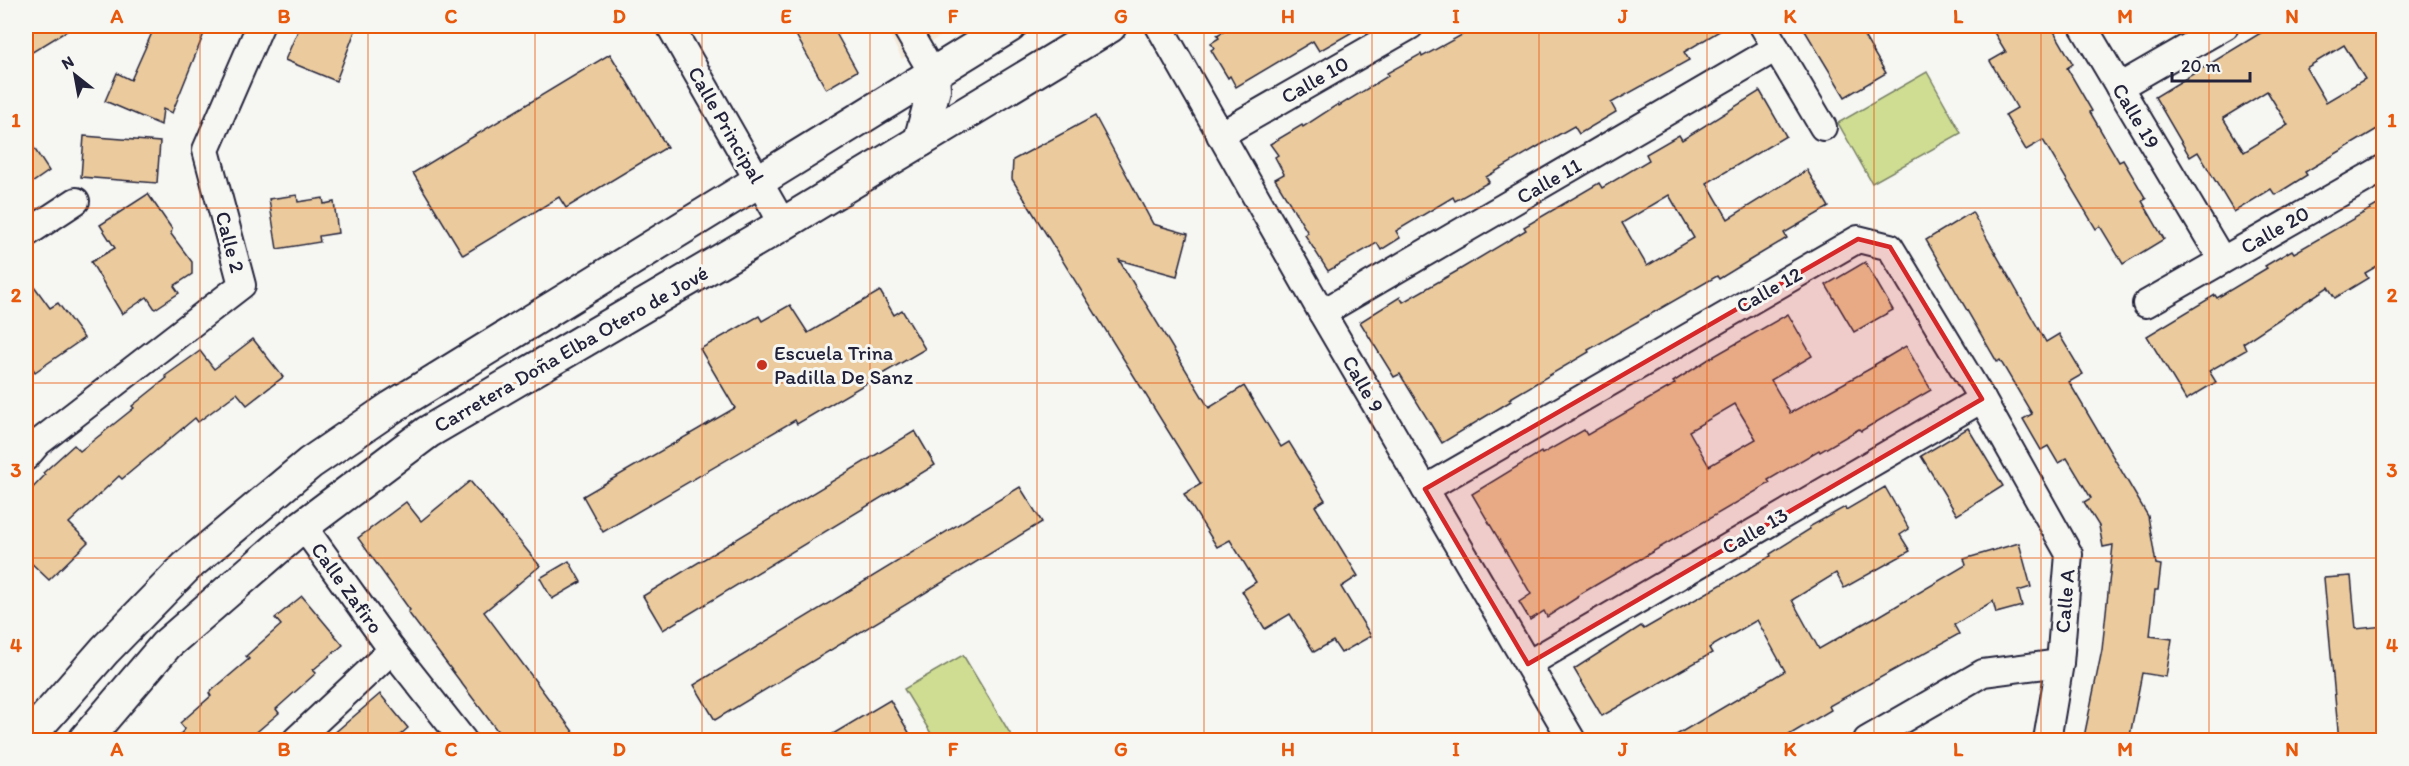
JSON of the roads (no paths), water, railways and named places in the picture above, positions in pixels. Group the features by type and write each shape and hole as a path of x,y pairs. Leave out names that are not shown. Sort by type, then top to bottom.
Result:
{"street":[{"name":"Calle 2","path":"30,444 242,285 206,150 260,26"},
{"name":"Calle Principal","path":"670,26 783,224"},
{"path":"905,26 933,74 934,89 920,141"},
{"name":"Carretera Doña Elba Otero de Jové","path":"26,741 105,650 186,567 310,463 392,407 1010,26"},
{"name":"Carretera Doña Elba Otero de Jové","path":"85,741 166,645 303,526 429,432 783,224 1110,26"},
{"name":"Calle 9","path":"1159,26 1322,313 1572,741"},
{"name":"Calle 10","path":"1220,135 1410,26"},
{"path":"1763,26 1823,127"},
{"name":"Calle 19","path":"2083,26 2189,206"},
{"path":"2119,87 2225,26"},
{"name":"Calle 11","path":"1322,313 1776,48"},
{"name":"Calle 20","path":"2189,206 2222,260 2384,168"},
{"path":"26,234 76,201"},
{"name":"Calle 12","path":"1425,489 1858,239 1890,247 1982,399 2023,472"},
{"path":"2146,304 2222,260"},
{"name":"Calle 13","path":"1528,664 1982,399"},
{"name":"Calle A","path":"2023,472 2069,554 2060,663 2047,741"},
{"name":"Calle Zafiro","path":"303,526 392,650 463,741"},
{"name":"Calle Zafiro","path":"296,741 392,650"},
{"path":"1867,741 1983,673 2060,663"}],"place":[{"name":"Escuela Trina Padilla De Sanz","path":"762,365"}]}
